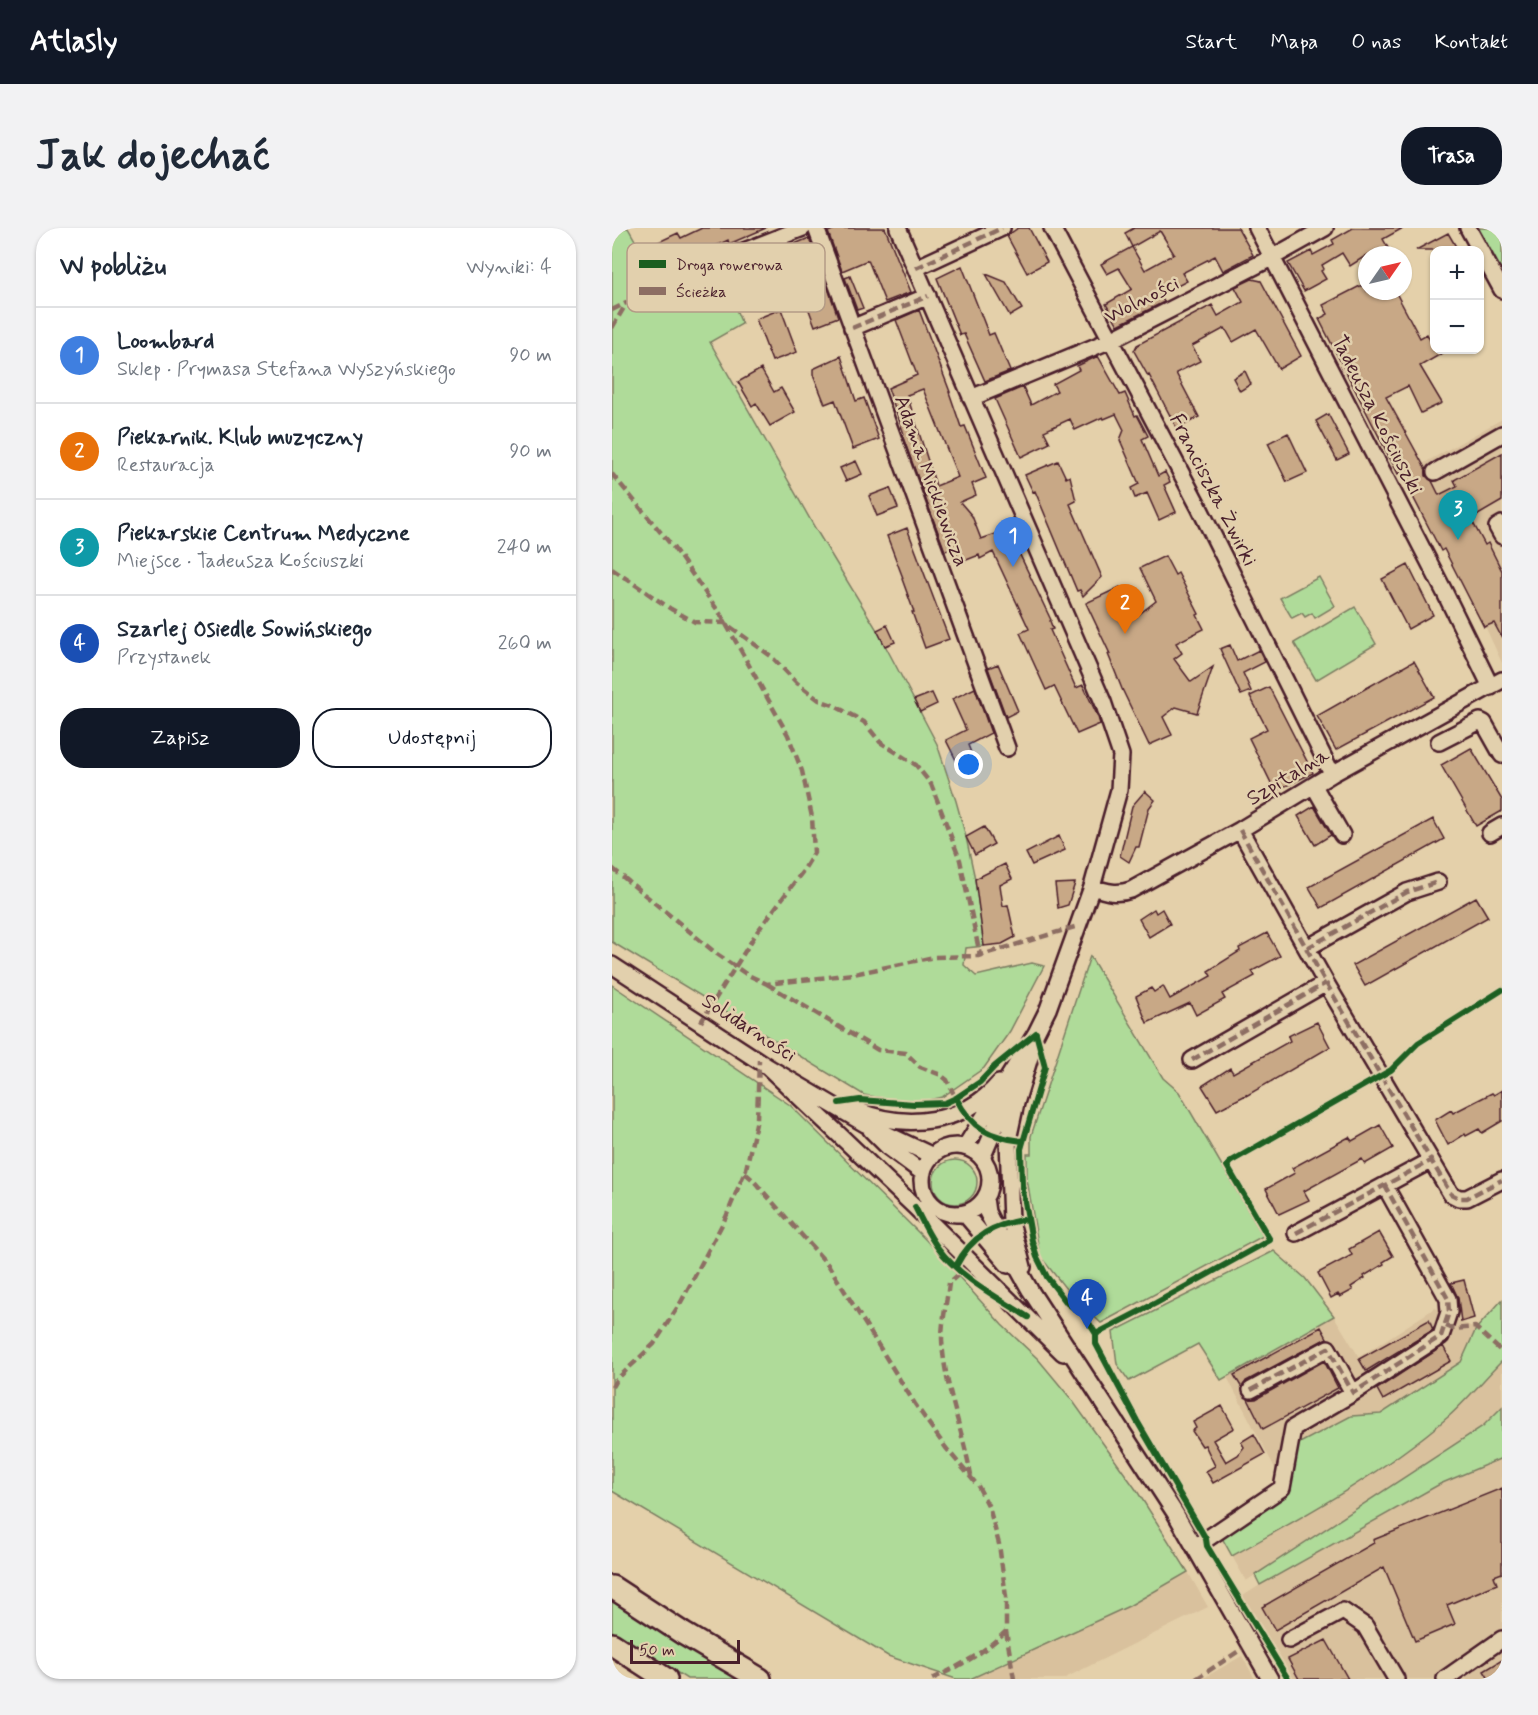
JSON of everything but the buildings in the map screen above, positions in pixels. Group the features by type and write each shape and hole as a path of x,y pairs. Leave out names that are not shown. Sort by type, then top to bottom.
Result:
{"highway":[{"path":"612,1587 684,1634 760,1679"},
{"path":"612,1644 666,1679"}],"street":[{"path":"765,243 803,228"},
{"name":"Adama Mickiewicza","path":"816,228 821,243"},
{"path":"898,228 1103,702 1121,755 1119,790 1092,887 1048,1009 982,1158"},
{"path":"916,268 1002,228"},
{"name":"Franciszka Żwirki","path":"1052,228 1199,507 1332,774"},
{"name":"Tadeusza Kościuszki","path":"1257,228 1496,684"},
{"name":"Wolności","path":"971,398 1111,340 1325,228"},
{"path":"1468,228 1502,290"},
{"name":"Adama Mickiewicza","path":"825,253 1007,748"},
{"path":"852,328 928,296"},
{"path":"1435,472 1502,434"},
{"path":"1502,524 1497,527 1502,536"},
{"name":"Szpitalna","path":"1092,887 1111,893 1131,890 1240,830 1332,774 1496,684"},
{"path":"1459,704 1470,725"},
{"path":"1439,742 1480,721 1484,723 1502,755"},
{"path":"1314,786 1342,835"},
{"path":"1240,830 1326,983 1451,1194 1459,1198 1467,1198 1502,1179"},
{"path":"1307,948 1407,892 1438,882"},
{"name":"Solidarności","path":"612,965 768,1067 865,1124 933,1156"},
{"path":"1192,1060 1326,983"},
{"path":"805,1088 868,1115 892,1121 926,1121 952,1116 981,1101 997,1086 1036,1033"},
{"path":"965,1147 1036,1033"},
{"path":"1030,1290 1011,1222 1008,1140 1036,1033"},
{"path":"768,1067 1028,1317 1088,1380"},
{"name":"Solidarności","path":"865,1124 888,1147 923,1173"},
{"path":"986,1198 976,1208 964,1213 952,1214 942,1211 925,1195 922,1184 923,1173 928,1161 937,1152 950,1147 965,1147 982,1158 988,1167 990,1178 986,1198 987,1212 1030,1290 1175,1513 1270,1679"},
{"path":"1296,1233 1430,1161"},
{"path":"1195,1547 1282,1488 1293,1428 1353,1393 1441,1336 1449,1312 1448,1299 1384,1186"},
{"path":"964,1213 1030,1290"},
{"path":"1251,1390 1328,1348 1353,1393"},
{"path":"1289,1640 1343,1611 1365,1626 1396,1679"},
{"path":"1445,1679 1502,1640"}],"shaded area":[{"path":"1502,419 1502,663 1405,474"},
{"path":"1435,1308 1476,1329 1461,1361 1381,1414 1350,1416 1287,1491 1227,1377 1334,1316 1359,1357"},
{"path":"1502,1361 1502,1407 1483,1426 1246,1581 1232,1556 1331,1501 1410,1447 1449,1416"},
{"path":"1502,1458 1502,1679 1294,1679 1243,1596 1440,1484"},
{"path":"1188,1572 1208,1607 1063,1679 970,1679 1129,1606"},
{"path":"1242,1656 1255,1679 1202,1679"}],"green space":[{"path":"612,228 628,228 637,243 627,243 627,312 737,312 742,324 710,342 815,528 877,630 937,744 966,837 975,879 984,946 966,948 964,965 976,976 1032,963 1044,966 1010,1031 984,1068 942,1097 914,1103 864,1095 612,942"},
{"path":"1473,228 1502,228 1502,279 1484,246"},
{"path":"1319,577 1335,606 1315,618 1312,613 1305,617 1302,613 1292,618 1280,598"},
{"path":"1355,607 1376,644 1316,680 1294,643"},
{"path":"1090,956 1163,1078 1179,1092 1263,1236 1101,1323 1070,1294 1040,1256 1027,1179 1027,1154 1031,1154 1031,1136"},
{"path":"612,985 790,1105 926,1240 1002,1325 1038,1359 1072,1400 1137,1491 1188,1572 1129,1606 970,1679 956,1679 888,1656 612,1491"},
{"path":"955,1160 970,1167 977,1182 970,1197 955,1204 940,1197 933,1182 940,1167"},
{"path":"1274,1251 1305,1278 1334,1316 1221,1380 1198,1344 1129,1381 1117,1364 1113,1332"},
{"path":"1502,1300 1502,1361 1448,1417 1371,1475 1232,1556 1221,1536 1287,1491 1294,1446 1351,1416 1381,1414 1461,1362 1476,1329"},
{"path":"1502,1407 1502,1458 1440,1484 1260,1585 1255,1575 1483,1426"},
{"path":"612,1600 739,1679 687,1679 612,1631"}],"marked path":[{"path":"916,268 1002,228"},
{"path":"852,328 928,296"},
{"path":"612,310 627,302"},
{"path":"612,328 626,304"},
{"path":"612,474 673,547 721,615 788,735 802,771 812,817 814,853 757,932 701,1022"},
{"path":"612,569 671,609 695,622 725,623 771,656 797,683 819,700 864,722 880,742 916,765 931,784 960,860 980,955"},
{"path":"1240,830 1326,983 1451,1194 1459,1198 1467,1198 1502,1180"},
{"path":"612,868 717,954 746,974 767,984 854,974 934,957 978,956 1078,926"},
{"path":"1307,948 1407,892 1438,882"},
{"path":"1192,1060 1326,983"},
{"path":"767,984 878,1050 906,1053 920,1067 941,1075 947,1080 957,1101"},
{"path":"612,1387 616,1380 654,1344 681,1302 726,1217 746,1169 757,1119 759,1060"},
{"path":"1296,1233 1430,1161"},
{"path":"745,1173 829,1266 915,1404 946,1448 978,1486 989,1507 999,1544 1006,1597 1006,1631 971,1658 932,1679"},
{"path":"1251,1390 1328,1348 1353,1393 1441,1336 1449,1312 1448,1299 1385,1186"},
{"path":"959,1274 949,1283 942,1339 943,1356 971,1476"},
{"path":"1446,1326 1453,1329 1475,1327 1502,1352"},
{"path":"1006,1631 1014,1679"},
{"path":"1196,1679 1242,1649"}],"cycle path":[{"path":"1096,1334 1270,1240 1227,1166 1230,1162 1391,1070 1418,1043 1502,990"},
{"path":"839,1103 860,1100 914,1104 945,1103 980,1082 995,1066 1036,1033 1045,1067 1021,1149 1022,1185 1037,1257 1047,1277 1067,1303 1084,1315 1096,1334 1096,1344 1137,1421 1206,1539 1207,1546 1288,1679"},
{"path":"956,1098 968,1117 983,1130 1000,1137 1022,1141"},
{"path":"915,1207 935,1243 957,1269 1028,1317"},
{"path":"956,1266 969,1246 985,1233 1005,1224 1028,1219"}],"place":[{"name":"Piekarskie Centrum Medyczne","path":"1458,540"},
{"name":"Loombard","path":"1013,567"},
{"name":"Piekarnik. Klub muzyczny","path":"1125,634"},
{"name":"Szarlej Osiedle Sowińskiego","path":"1087,1329"}]}
